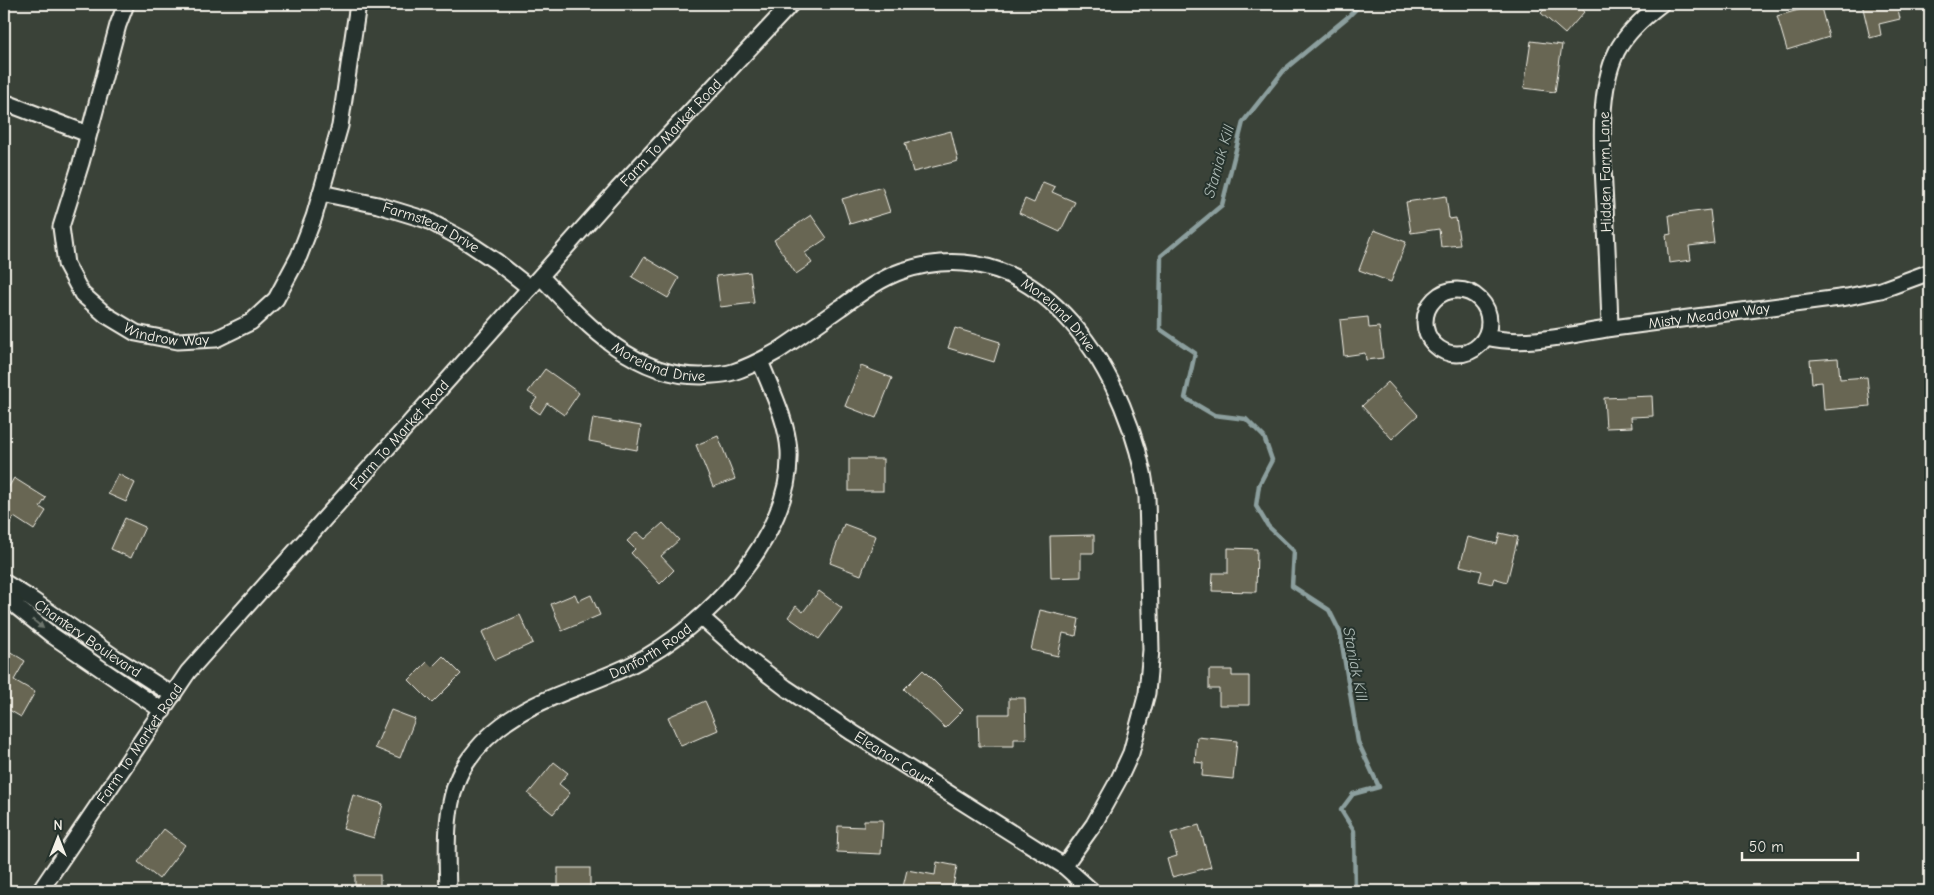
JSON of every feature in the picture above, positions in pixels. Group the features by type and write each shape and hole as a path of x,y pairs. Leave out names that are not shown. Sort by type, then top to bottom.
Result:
{"street":[{"name":"Windrow Way","path":"126,4 111,50 61,227 66,264 82,294 106,315 136,333 177,340 216,340 251,322 276,299 299,256 314,217 340,126 358,4"},
{"name":"Farm To Market Road","path":"40,891 188,672 618,189 791,4"},
{"name":"Hidden Farm Lane","path":"1610,328 1602,147 1606,90 1617,52 1630,32 1661,4"},
{"path":"4,102 88,134"},
{"name":"Farmstead Drive","path":"321,193 378,205 427,220 470,244 530,288"},
{"name":"Moreland Drive","path":"541,277 580,317 623,353 668,372 689,376 732,372 760,361 778,351 878,281 919,266 974,263 999,270 1023,281 1063,315 1081,334 1098,359 1119,397 1130,422 1144,472 1147,497 1151,650 1150,674 1140,722 1130,753 1119,779 1094,824 1064,866"},
{"name":"Misty Meadow Way","path":"1486,337 1514,342 1549,339 1610,328 1847,298 1881,290 1930,272"},
{"path":"1458,290 1469,292 1485,306 1489,316 1489,327 1486,337 1480,346 1466,353 1451,354 1441,350 1433,343 1425,325 1426,314 1438,297 1458,290"},
{"name":"Danforth Road","path":"448,891 447,846 452,798 464,766 485,739 512,717 530,706 633,664 671,642 701,617 734,584 754,557 770,528 781,501 786,484 789,456 785,428 760,361"},
{"name":"Chantery Boulevard","path":"4,582 173,695"},
{"name":"Chantery Boulevard","path":"4,590 18,608 53,636 162,711"},
{"name":"Eleanor Court","path":"701,617 752,662 786,688 853,733 1064,866 1092,891"}],"building":[{"path":"1549,4 1575,4 1584,12 1565,34 1541,13"},
{"path":"1820,4 1829,37 1787,50 1777,16"},
{"path":"1862,4 1897,4 1900,19 1879,24 1881,35 1870,38"},
{"path":"1531,41 1562,45 1555,92 1524,88"},
{"path":"951,131 958,161 913,172 905,143"},
{"path":"1043,182 1055,187 1052,192 1075,202 1060,232 1019,213 1025,199 1034,203"},
{"path":"882,187 890,212 850,224 842,199"},
{"path":"1446,196 1449,219 1456,218 1460,245 1441,247 1439,229 1411,233 1406,202"},
{"path":"1710,210 1714,243 1689,246 1691,260 1669,263 1666,235 1671,234 1669,215"},
{"path":"811,215 827,238 805,253 812,263 796,274 774,240"},
{"path":"1374,230 1406,242 1391,282 1359,270"},
{"path":"644,257 679,278 668,298 632,277"},
{"path":"750,272 754,303 720,307 716,276"},
{"path":"1368,317 1369,328 1379,327 1383,358 1366,360 1365,353 1344,356 1340,320"},
{"path":"955,328 1000,342 994,362 948,348"},
{"path":"1838,358 1840,379 1867,377 1870,406 1824,410 1822,382 1812,383 1810,360"},
{"path":"861,366 892,378 876,418 845,406"},
{"path":"545,369 579,393 564,415 547,403 540,414 530,407 537,398 528,392"},
{"path":"1388,382 1418,415 1392,439 1362,406"},
{"path":"1652,396 1653,416 1631,417 1632,427 1606,428 1604,398"},
{"path":"593,418 641,426 637,450 589,441"},
{"path":"718,436 735,479 713,487 696,445"},
{"path":"849,459 883,459 883,491 849,491"},
{"path":"118,474 135,483 126,502 108,494"},
{"path":"14,478 46,498 40,507 46,511 34,530 14,517 4,533 4,495"},
{"path":"125,518 145,527 131,558 111,549"},
{"path":"663,523 679,540 661,556 674,570 660,584 631,553 635,549 627,541 637,532 645,539"},
{"path":"844,524 876,536 861,575 830,563"},
{"path":"1500,533 1518,537 1507,582 1494,578 1492,584 1479,581 1482,571 1460,566 1468,537 1497,544"},
{"path":"1094,535 1094,553 1081,553 1081,577 1051,578 1050,536"},
{"path":"1228,548 1257,549 1256,592 1212,591 1213,573 1228,573"},
{"path":"819,591 842,608 819,639 788,617 796,606 803,612"},
{"path":"575,594 578,601 591,595 600,615 562,631 551,604"},
{"path":"1040,610 1079,619 1076,636 1063,633 1058,656 1031,650"},
{"path":"520,615 533,643 495,660 482,632"},
{"path":"9,651 25,661 14,680 35,692 21,717 4,707 4,660"},
{"path":"443,656 461,674 432,703 409,680 427,662 432,667"},
{"path":"923,670 963,710 945,728 904,689"},
{"path":"1209,670 1232,670 1232,676 1249,676 1249,705 1219,705 1219,689 1209,689"},
{"path":"1009,698 1025,698 1026,739 1014,739 1014,746 979,746 978,714 1009,714"},
{"path":"705,701 718,730 681,746 668,717"},
{"path":"391,710 415,719 400,758 375,748"},
{"path":"1197,737 1237,741 1233,779 1202,776 1203,763 1195,762"},
{"path":"554,762 568,773 559,784 570,793 553,814 528,794"},
{"path":"353,795 383,804 374,838 343,829"},
{"path":"864,820 883,820 881,854 837,852 838,826 864,827"},
{"path":"1199,825 1211,867 1172,877 1167,859 1177,856 1171,833"},
{"path":"164,829 185,845 159,879 138,862"},
{"path":"937,862 957,866 952,891 902,891 907,870 935,875"},
{"path":"558,868 590,868 590,891 558,891"},
{"path":"355,875 380,875 380,891 355,891"}],"waterway":[{"name":"Staniak Kill","path":"1355,891 1354,831 1341,810 1353,794 1379,787 1358,742 1340,632 1329,610 1292,586 1294,551 1268,526 1256,506 1259,485 1272,460 1264,437 1246,419 1214,415 1185,398 1195,353 1160,329 1161,256 1222,205 1243,122 1285,69 1361,4"}]}
